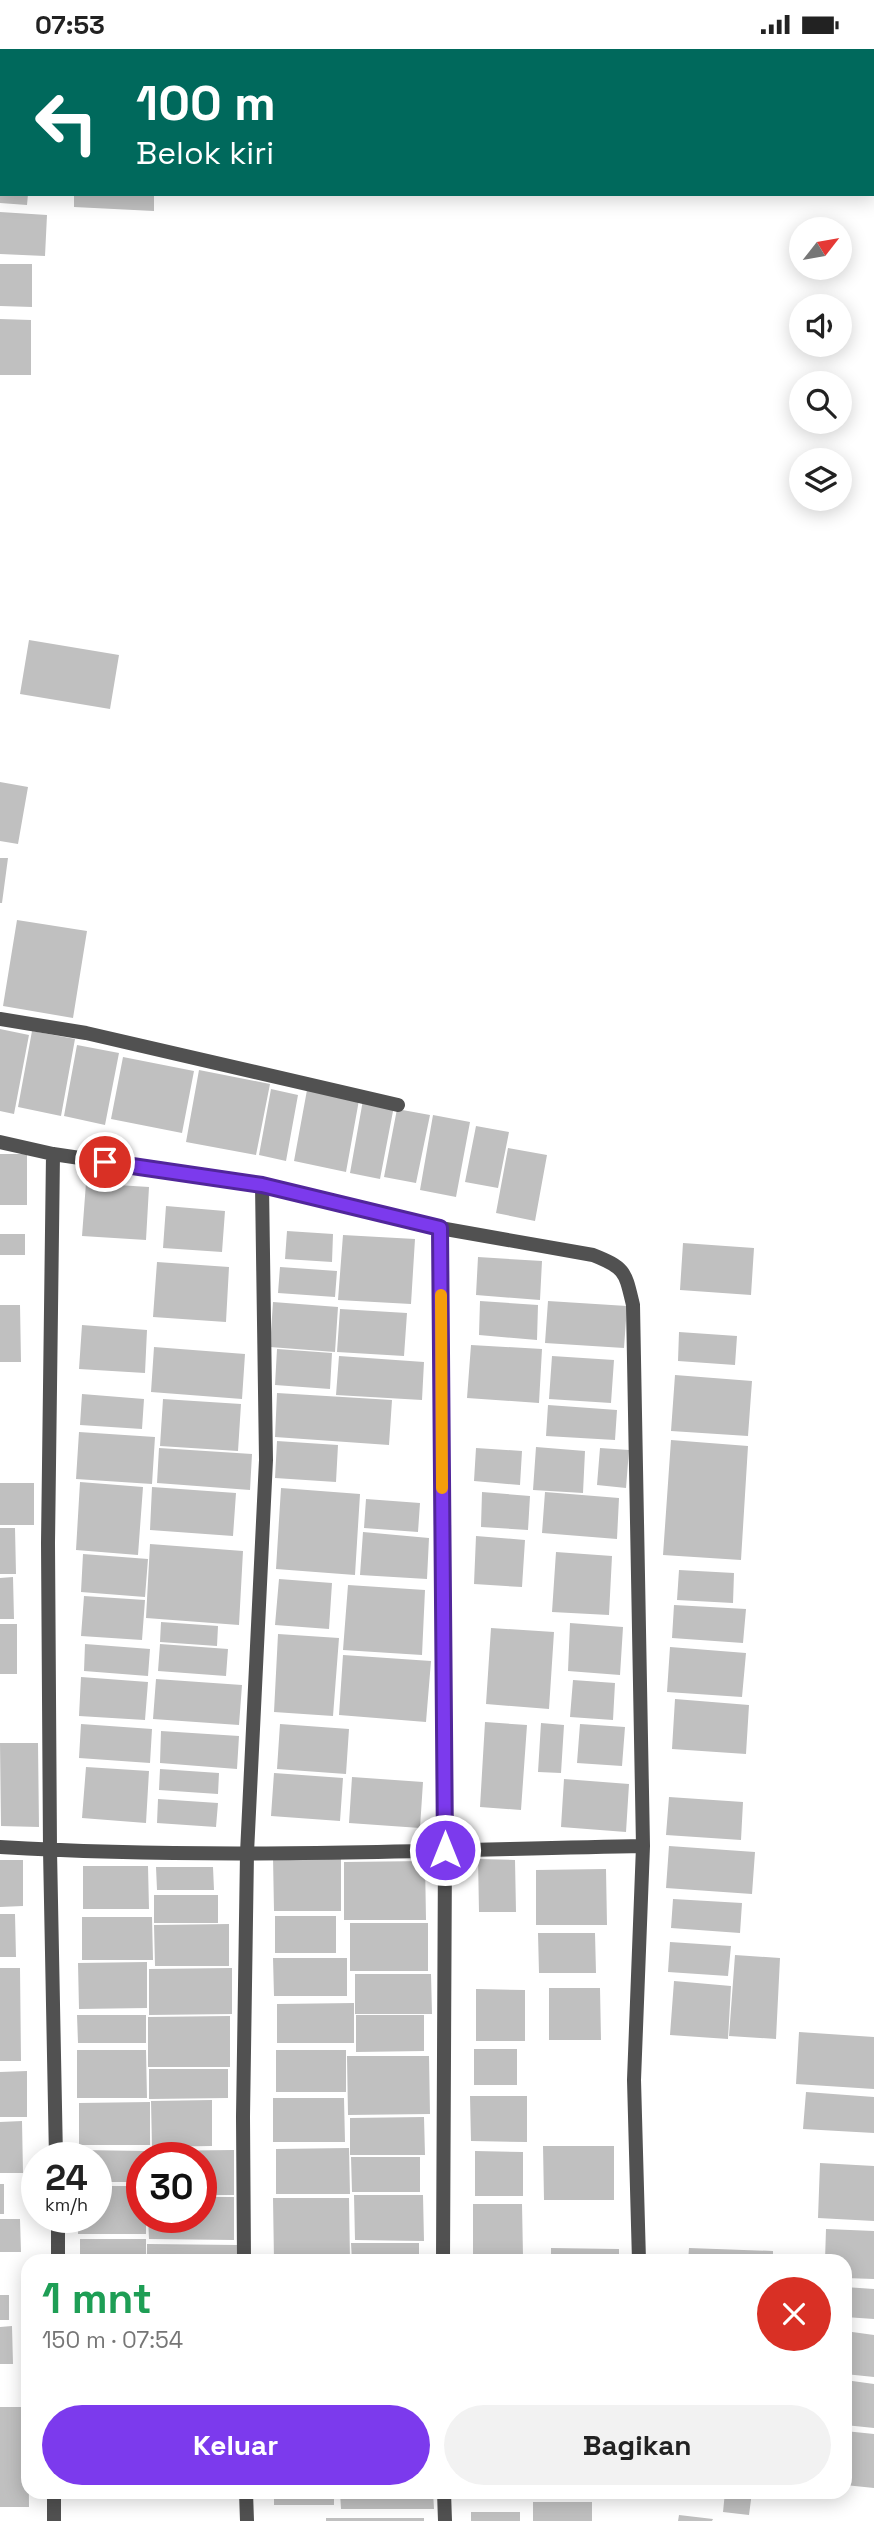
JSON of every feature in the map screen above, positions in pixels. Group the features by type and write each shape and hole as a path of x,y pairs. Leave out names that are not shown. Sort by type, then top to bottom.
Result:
{"street":[{"path":"0,1019 86,1033 398,1105"},
{"path":"0,1142 53,1154 262,1185 440,1228 593,1255 615,1264 625,1275 633,1305 643,1846 634,2080 639,2254"},
{"path":"53,1154 48,1543 50,1850 57,2142"},
{"path":"244,2254 247,1853 266,1460 262,1185"},
{"path":"440,1228 445,1850 443,2254"},
{"path":"0,1847 247,1853 643,1846"},
{"path":"58,2233 58,2254"},
{"path":"54,2499 54,2521"},
{"path":"246,2499 247,2521"},
{"path":"444,2499 444,2521"}],"building":[{"path":"0,196 28,196 27,205 0,203"},
{"path":"74,196 154,196 154,211 74,207"},
{"path":"0,212 47,215 45,256 0,254"},
{"path":"0,264 32,264 32,307 0,306"},
{"path":"0,319 31,320 31,375 0,375"},
{"path":"29,640 119,655 110,709 20,694"},
{"path":"0,782 28,787 18,844 0,841"},
{"path":"0,858 8,858 2,903 0,903"},
{"path":"17,920 87,931 73,1018 3,1006"},
{"path":"0,1029 29,1035 14,1114 0,1111"},
{"path":"32,1031 75,1039 61,1116 18,1107"},
{"path":"77,1045 119,1053 105,1125 64,1116"},
{"path":"123,1057 194,1071 182,1133 111,1119"},
{"path":"199,1070 270,1084 256,1155 186,1142"},
{"path":"271,1089 298,1095 286,1161 259,1155"},
{"path":"307,1090 359,1100 346,1172 294,1161"},
{"path":"363,1100 394,1106 380,1179 350,1173"},
{"path":"397,1109 430,1115 416,1183 384,1177"},
{"path":"433,1115 470,1122 456,1197 420,1190"},
{"path":"476,1126 509,1132 498,1188 465,1182"},
{"path":"508,1148 547,1155 535,1221 496,1213"},
{"path":"0,1154 27,1154 27,1205 0,1205"},
{"path":"86,1183 149,1187 146,1240 82,1236"},
{"path":"166,1206 225,1211 222,1252 163,1248"},
{"path":"287,1231 333,1234 332,1262 285,1259"},
{"path":"0,1234 25,1234 25,1255 0,1255"},
{"path":"343,1235 415,1239 411,1304 338,1300"},
{"path":"683,1243 754,1248 751,1295 680,1290"},
{"path":"478,1257 542,1261 540,1300 476,1295"},
{"path":"157,1262 229,1267 226,1322 153,1317"},
{"path":"280,1267 337,1271 335,1297 278,1293"},
{"path":"480,1301 538,1305 537,1340 479,1335"},
{"path":"548,1301 627,1306 624,1348 545,1343"},
{"path":"273,1302 338,1307 335,1352 270,1347"},
{"path":"0,1305 20,1305 21,1362 0,1362"},
{"path":"340,1309 407,1313 404,1356 337,1352"},
{"path":"82,1325 147,1330 145,1373 79,1369"},
{"path":"679,1332 737,1336 735,1365 678,1361"},
{"path":"471,1345 542,1349 539,1403 467,1398"},
{"path":"154,1347 245,1354 242,1399 151,1392"},
{"path":"277,1349 332,1353 330,1389 275,1385"},
{"path":"339,1356 424,1362 422,1400 336,1395"},
{"path":"552,1356 614,1360 611,1403 549,1399"},
{"path":"675,1375 752,1381 748,1436 671,1431"},
{"path":"277,1393 392,1400 389,1445 275,1437"},
{"path":"82,1394 144,1399 142,1429 80,1425"},
{"path":"163,1399 241,1404 238,1451 160,1446"},
{"path":"548,1405 617,1410 615,1440 546,1436"},
{"path":"79,1432 155,1437 152,1484 76,1479"},
{"path":"671,1440 748,1446 741,1560 663,1555"},
{"path":"277,1441 338,1445 336,1482 275,1478"},
{"path":"536,1447 585,1451 583,1493 533,1490"},
{"path":"159,1448 252,1454 250,1490 157,1483"},
{"path":"476,1448 522,1451 520,1485 474,1481"},
{"path":"600,1448 629,1450 626,1488 597,1485"},
{"path":"80,1482 143,1487 138,1555 76,1550"},
{"path":"0,1483 34,1483 34,1525 0,1525"},
{"path":"152,1487 236,1493 233,1536 150,1530"},
{"path":"281,1488 360,1494 355,1575 276,1569"},
{"path":"482,1492 530,1496 528,1530 481,1527"},
{"path":"545,1492 619,1498 617,1539 542,1533"},
{"path":"366,1499 420,1503 418,1532 364,1528"},
{"path":"0,1528 15,1528 16,1574 0,1574"},
{"path":"363,1532 429,1538 427,1579 360,1575"},
{"path":"476,1536 525,1540 522,1587 474,1584"},
{"path":"150,1544 243,1551 239,1625 146,1618"},
{"path":"556,1552 612,1556 609,1615 552,1612"},
{"path":"83,1554 148,1559 145,1597 81,1592"},
{"path":"679,1570 734,1573 733,1603 677,1600"},
{"path":"13,1577 14,1619 0,1619 0,1578"},
{"path":"279,1579 332,1583 329,1629 275,1625"},
{"path":"348,1585 425,1590 422,1655 343,1650"},
{"path":"84,1596 145,1600 142,1640 81,1636"},
{"path":"674,1605 746,1609 743,1643 672,1638"},
{"path":"161,1622 218,1626 217,1646 160,1642"},
{"path":"570,1623 623,1627 620,1675 568,1671"},
{"path":"0,1624 17,1624 17,1674 0,1674"},
{"path":"491,1628 554,1632 549,1709 486,1704"},
{"path":"278,1634 339,1638 333,1716 274,1712"},
{"path":"85,1644 150,1649 148,1676 84,1671"},
{"path":"160,1644 228,1649 226,1676 158,1671"},
{"path":"670,1647 746,1653 742,1697 667,1692"},
{"path":"343,1655 431,1661 426,1722 339,1715"},
{"path":"81,1677 148,1682 145,1720 79,1716"},
{"path":"156,1679 242,1685 239,1725 153,1719"},
{"path":"573,1680 615,1683 613,1720 570,1717"},
{"path":"675,1699 749,1705 746,1754 672,1749"},
{"path":"485,1722 527,1725 521,1810 480,1807"},
{"path":"541,1723 564,1725 561,1773 538,1772"},
{"path":"81,1724 152,1729 150,1763 79,1758"},
{"path":"280,1724 349,1729 346,1774 277,1769"},
{"path":"580,1724 625,1727 622,1766 577,1763"},
{"path":"161,1731 239,1736 237,1769 160,1763"},
{"path":"0,1743 38,1743 39,1827 1,1826"},
{"path":"86,1767 149,1771 146,1823 82,1818"},
{"path":"160,1769 219,1773 218,1794 159,1790"},
{"path":"274,1773 343,1778 340,1821 271,1816"},
{"path":"352,1777 423,1782 420,1828 349,1823"},
{"path":"564,1779 629,1784 626,1832 561,1827"},
{"path":"669,1797 743,1802 741,1840 666,1835"},
{"path":"158,1799 218,1803 216,1827 157,1823"},
{"path":"669,1846 755,1852 752,1894 666,1888"},
{"path":"273,1857 341,1857 341,1911 274,1911"},
{"path":"478,1859 515,1860 516,1912 479,1912"},
{"path":"0,1860 23,1860 23,1906 0,1907"},
{"path":"425,1861 426,1920 344,1920 344,1862"},
{"path":"83,1866 148,1866 149,1909 83,1909"},
{"path":"156,1867 213,1867 214,1890 157,1890"},
{"path":"606,1869 607,1925 536,1925 536,1870"},
{"path":"154,1895 218,1895 218,1923 154,1923"},
{"path":"673,1899 742,1903 740,1933 671,1928"},
{"path":"0,1914 15,1914 16,1957 0,1957"},
{"path":"275,1916 336,1916 336,1953 275,1953"},
{"path":"82,1917 152,1917 153,1960 82,1960"},
{"path":"350,1923 428,1923 428,1971 350,1971"},
{"path":"229,1924 229,1966 155,1966 154,1925"},
{"path":"538,1933 595,1933 596,1973 539,1973"},
{"path":"670,1942 731,1946 728,1976 668,1972"},
{"path":"735,1955 780,1958 776,2039 729,2036"},
{"path":"273,1958 347,1958 347,1996 274,1996"},
{"path":"147,1962 147,2008 79,2009 78,1963"},
{"path":"0,1968 20,1968 21,2061 0,2061"},
{"path":"232,1968 232,2014 149,2015 149,1969"},
{"path":"355,1974 431,1974 432,2014 355,2014"},
{"path":"674,1981 731,1986 728,2039 670,2035"},
{"path":"549,1988 600,1988 601,2040 549,2040"},
{"path":"476,1989 525,1990 525,2041 476,2041"},
{"path":"354,2003 354,2043 277,2043 277,2004"},
{"path":"77,2015 146,2015 146,2043 78,2043"},
{"path":"356,2015 424,2015 424,2051 356,2052"},
{"path":"230,2016 230,2067 148,2067 148,2017"},
{"path":"799,2032 874,2037 874,2089 796,2084"},
{"path":"474,2049 517,2049 517,2085 474,2085"},
{"path":"77,2050 146,2050 147,2098 77,2098"},
{"path":"276,2050 346,2050 346,2092 276,2092"},
{"path":"347,2056 429,2056 430,2114 348,2115"},
{"path":"149,2069 228,2069 228,2098 149,2099"},
{"path":"27,2071 27,2117 0,2117 0,2072"},
{"path":"806,2092 874,2097 874,2133 803,2129"},
{"path":"470,2096 527,2096 527,2142 471,2141"},
{"path":"273,2098 344,2098 345,2142 273,2142"},
{"path":"212,2100 212,2142 152,2142 151,2101"},
{"path":"150,2102 150,2142 112,2145 112,2142 79,2142 79,2103"},
{"path":"424,2117 425,2155 350,2155 350,2118"},
{"path":"22,2121 21,2173 0,2173 0,2122"},
{"path":"543,2146 614,2146 614,2200 544,2200"},
{"path":"349,2148 350,2194 276,2194 276,2149"},
{"path":"112,2150 126,2151 126,2182 112,2182"},
{"path":"217,2150 234,2150 234,2195 217,2195"},
{"path":"475,2151 523,2152 523,2196 475,2196"},
{"path":"351,2157 420,2157 420,2192 352,2192"},
{"path":"820,2163 874,2166 874,2221 818,2218"},
{"path":"0,2184 4,2184 4,2214 0,2214"},
{"path":"112,2186 126,2186 126,2233 146,2233 146,2234 78,2234 112,2233"},
{"path":"354,2195 423,2195 424,2241 355,2240"},
{"path":"217,2197 234,2197 234,2240 149,2239 149,2233 217,2233"},
{"path":"273,2198 349,2198 350,2254 274,2254"},
{"path":"473,2204 522,2204 523,2254 473,2254"},
{"path":"0,2219 20,2219 21,2252 0,2252"},
{"path":"826,2229 874,2231 874,2279 852,2278 852,2254 825,2254"},
{"path":"80,2239 146,2239 146,2254 80,2254"},
{"path":"351,2243 419,2243 419,2254 352,2254"},
{"path":"147,2244 237,2245 238,2254 147,2254"},
{"path":"551,2248 619,2249 619,2254 551,2254"},
{"path":"689,2248 773,2251 773,2254 689,2254"},
{"path":"852,2287 874,2289 874,2319 852,2317"},
{"path":"0,2295 9,2295 9,2320 0,2320"},
{"path":"12,2326 13,2364 0,2364 0,2327"},
{"path":"852,2332 874,2335 874,2377 852,2375"},
{"path":"852,2381 874,2384 874,2428 852,2426"},
{"path":"0,2407 21,2407 21,2499 29,2499 29,2507 0,2507"},
{"path":"852,2432 874,2434 874,2488 852,2486"},
{"path":"274,2499 334,2499 334,2505 274,2505"},
{"path":"340,2499 433,2499 434,2509 341,2509"},
{"path":"724,2499 751,2499 749,2515 723,2512"},
{"path":"533,2502 592,2502 592,2521 533,2521"},
{"path":"471,2512 520,2512 520,2521 471,2521"},
{"path":"679,2515 713,2519 678,2521"},
{"path":"326,2518 424,2518 424,2521 326,2521"}],"slow traffic":[{"path":"441,1295 442,1488"}],"route":[{"path":"105,1162 262,1185 440,1228 445,1850"}]}
